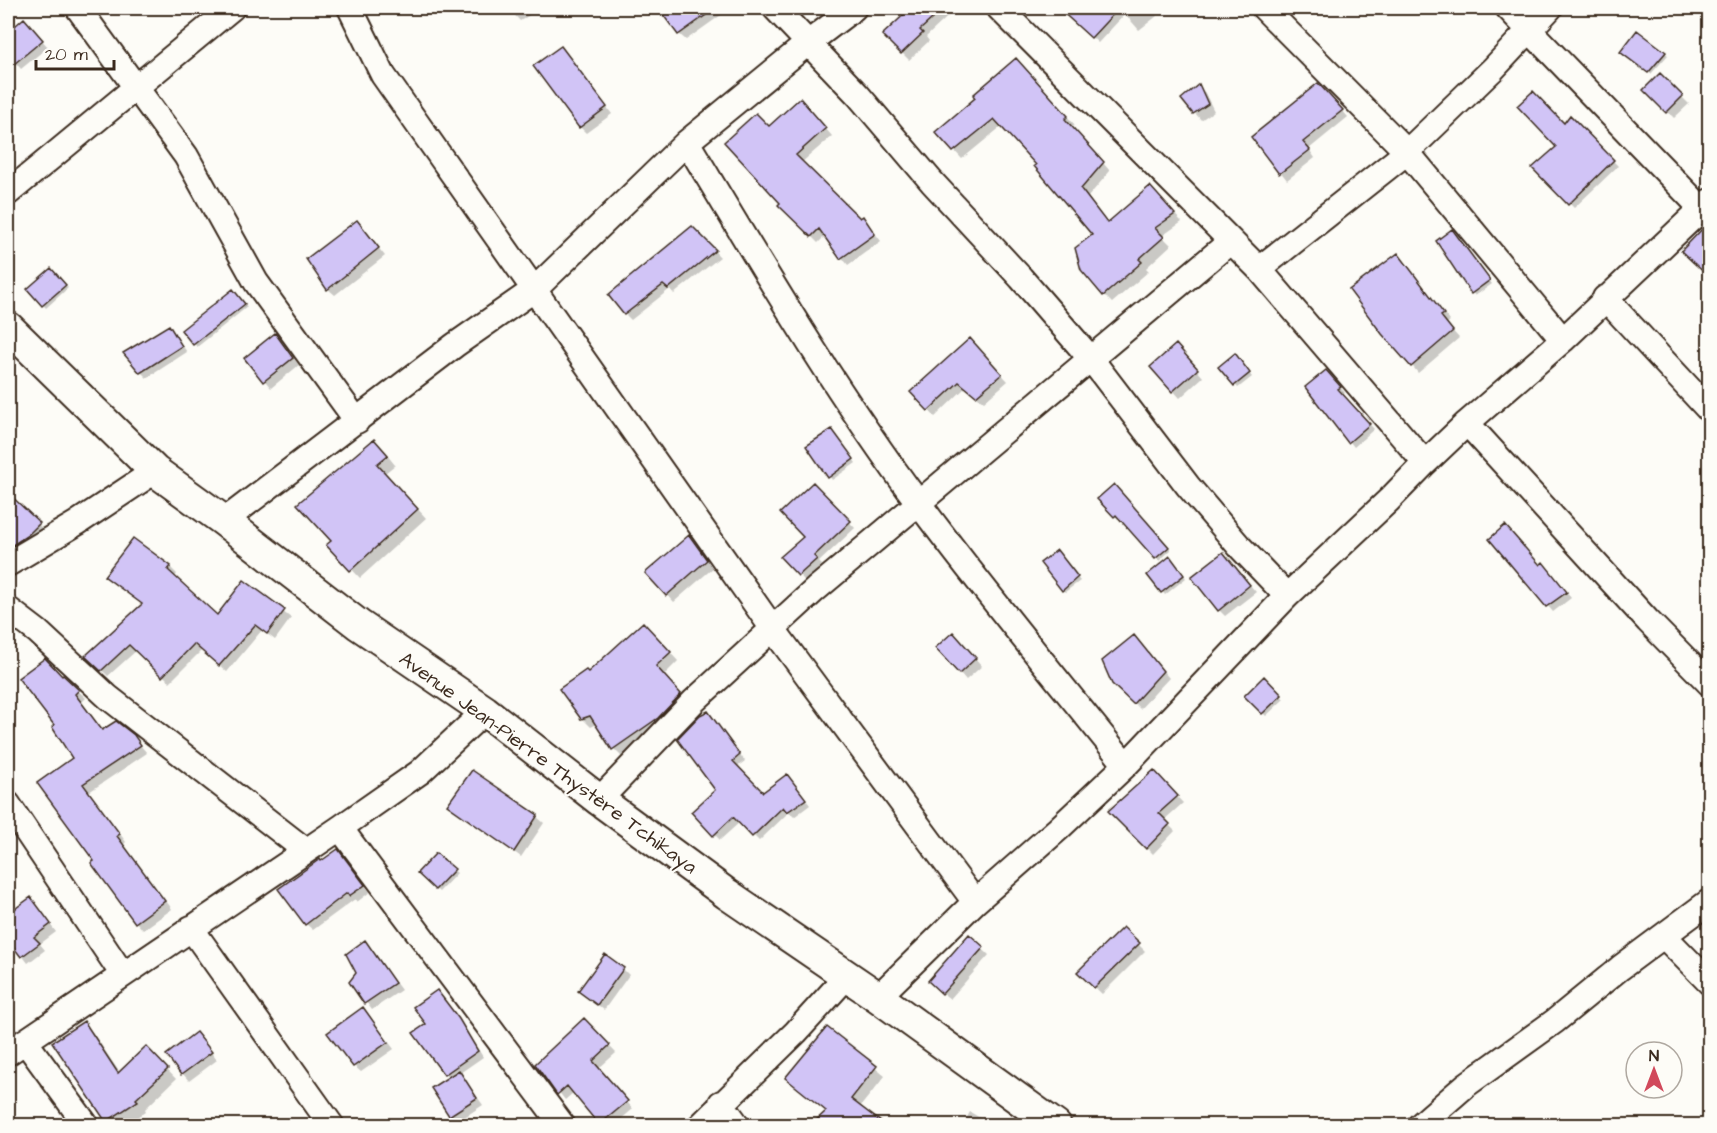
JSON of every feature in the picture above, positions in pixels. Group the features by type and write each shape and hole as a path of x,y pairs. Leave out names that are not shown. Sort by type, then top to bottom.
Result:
{"street":[{"path":"78,8 186,156 256,282 357,421"},
{"path":"8,193 232,8"},
{"path":"350,8 383,75 773,629 975,902"},
{"path":"775,8 858,95 932,182 1021,278 1091,359 1188,486 1239,546 1287,596"},
{"path":"224,521 455,345 535,290 687,142 808,42 855,8"},
{"path":"999,8 1259,269 1425,463"},
{"path":"1264,8 1407,152 1563,340"},
{"path":"878,997 975,902 1059,829 1126,765 1287,596 1425,463 1467,423 1563,340 1706,205 1508,8"},
{"path":"1259,269 1407,152 1462,100 1550,8"},
{"path":"687,142 812,349 919,504 1126,765"},
{"path":"598,800 694,701 816,589 1231,241"},
{"path":"1605,298 1710,411"},
{"name":"Avenue Jean-Pierre Thystère Tchikaya","path":"8,327 155,471 359,625 485,711 598,800 727,894 878,997 1056,1125"},
{"path":"1467,423 1648,621 1710,684"},
{"path":"8,564 77,523 155,471"},
{"path":"8,609 38,632 108,697 305,850"},
{"path":"87,1125 16,1047 420,772 485,711"},
{"path":"8,804 123,975"},
{"path":"340,828 563,1125"},
{"path":"1419,1125 1466,1085 1555,1021 1620,968 1665,937 1710,901"},
{"path":"191,928 332,1125"},
{"path":"1665,937 1710,983"},
{"path":"700,1125 796,1032 847,976"},
{"path":"721,1103 738,1125"}],"building":[{"path":"658,8 716,8 678,35"},
{"path":"911,8 944,8 920,30 923,33 901,54 882,35"},
{"path":"1058,8 1119,8 1091,38"},
{"path":"24,18 43,40 8,69 8,32"},
{"path":"1637,30 1666,52 1648,73 1620,52"},
{"path":"561,46 607,107 579,128 533,66"},
{"path":"1016,58 1068,116 1065,119 1104,162 1081,189 1107,223 1150,186 1175,214 1155,228 1164,237 1139,259 1142,262 1103,296 1081,270 1075,248 1092,235 1034,166 1036,165 994,119 953,152 935,132 975,98 973,95"},
{"path":"1660,73 1683,96 1666,113 1643,90"},
{"path":"1318,83 1343,110 1303,142 1310,150 1279,174 1251,137"},
{"path":"1199,84 1208,104 1193,114 1181,99"},
{"path":"1533,91 1564,123 1570,115 1614,160 1568,205 1532,168 1556,147 1517,106"},
{"path":"800,98 826,128 796,155 860,218 863,216 875,234 840,259 819,229 811,237 778,205 780,203 724,142 756,113 769,126"},
{"path":"357,220 379,248 327,290 306,259"},
{"path":"1710,221 1710,278 1681,251"},
{"path":"692,226 716,250 668,289 663,285 624,315 608,295"},
{"path":"1452,229 1490,280 1471,294 1436,241"},
{"path":"1398,253 1444,314 1441,316 1453,331 1411,367 1382,334 1349,290"},
{"path":"51,268 66,285 42,306 27,289"},
{"path":"233,289 245,304 193,345 181,330"},
{"path":"169,325 182,346 140,373 123,353"},
{"path":"275,333 293,358 263,382 244,358"},
{"path":"970,338 1002,374 976,396 959,382 928,411 910,392"},
{"path":"1176,344 1198,369 1172,392 1150,367"},
{"path":"1235,353 1250,373 1234,386 1218,367"},
{"path":"1326,370 1341,387 1338,389 1370,424 1348,443 1305,387"},
{"path":"832,429 854,459 828,478 806,446"},
{"path":"374,439 388,455 377,464 418,509 350,571 326,545 331,541 297,504"},
{"path":"813,482 851,521 814,556 817,559 798,576 780,557 803,537 780,513"},
{"path":"1114,484 1169,547 1155,559 1116,515 1114,517 1097,499"},
{"path":"8,493 40,523 28,535 8,548"},
{"path":"1505,525 1540,565 1543,562 1567,592 1546,607 1489,539"},
{"path":"689,535 707,560 666,596 645,573"},
{"path":"133,538 171,566 168,570 217,615 244,580 285,610 267,634 255,625 219,666 194,644 162,677 129,645 101,671 85,656 142,604 104,576"},
{"path":"1057,550 1078,577 1062,591 1040,563"},
{"path":"1223,552 1250,585 1218,611 1191,577"},
{"path":"1170,556 1184,575 1161,593 1147,575"},
{"path":"643,622 671,652 656,666 681,694 658,718 612,750 590,716 581,719 559,689 586,670 588,672"},
{"path":"953,632 976,658 959,674 935,648"},
{"path":"1134,635 1163,671 1133,704 1112,684 1102,661"},
{"path":"45,658 79,690 75,694 102,730 116,721 134,735 141,745 83,784 120,834 117,836 165,901 135,923 91,863 94,861 37,783 72,758 52,727 54,725 18,678"},
{"path":"1264,676 1282,695 1262,714 1244,696"},
{"path":"708,711 740,755 733,761 763,792 787,774 806,799 787,812 783,807 752,837 733,817 713,836 691,812 715,790 677,739 700,715"},
{"path":"472,770 538,815 514,852 447,805"},
{"path":"1154,770 1178,796 1159,813 1170,824 1146,849 1108,811"},
{"path":"338,849 365,885 349,896 347,893 305,925 278,889"},
{"path":"436,853 455,869 435,890 417,873"},
{"path":"31,897 51,924 34,937 40,943 21,957 8,940 8,914"},
{"path":"1123,927 1140,943 1094,988 1077,972"},
{"path":"969,934 984,947 942,994 928,981"},
{"path":"365,940 395,983 364,1004 349,982 356,973 346,954"},
{"path":"605,954 624,968 597,1005 578,991"},
{"path":"437,990 459,1019 478,1051 444,1075 413,1033 426,1024 413,1007"},
{"path":"363,1007 388,1042 353,1067 327,1033"},
{"path":"584,1018 610,1045 593,1061 628,1101 599,1125 567,1086 557,1095 535,1064"},
{"path":"84,1021 118,1073 146,1046 168,1069 136,1099 138,1101 106,1122 52,1042"},
{"path":"827,1027 877,1066 851,1099 885,1125 811,1125 826,1111 785,1078"},
{"path":"196,1032 212,1052 181,1075 166,1055"},
{"path":"459,1070 477,1098 449,1116 431,1088"}]}
